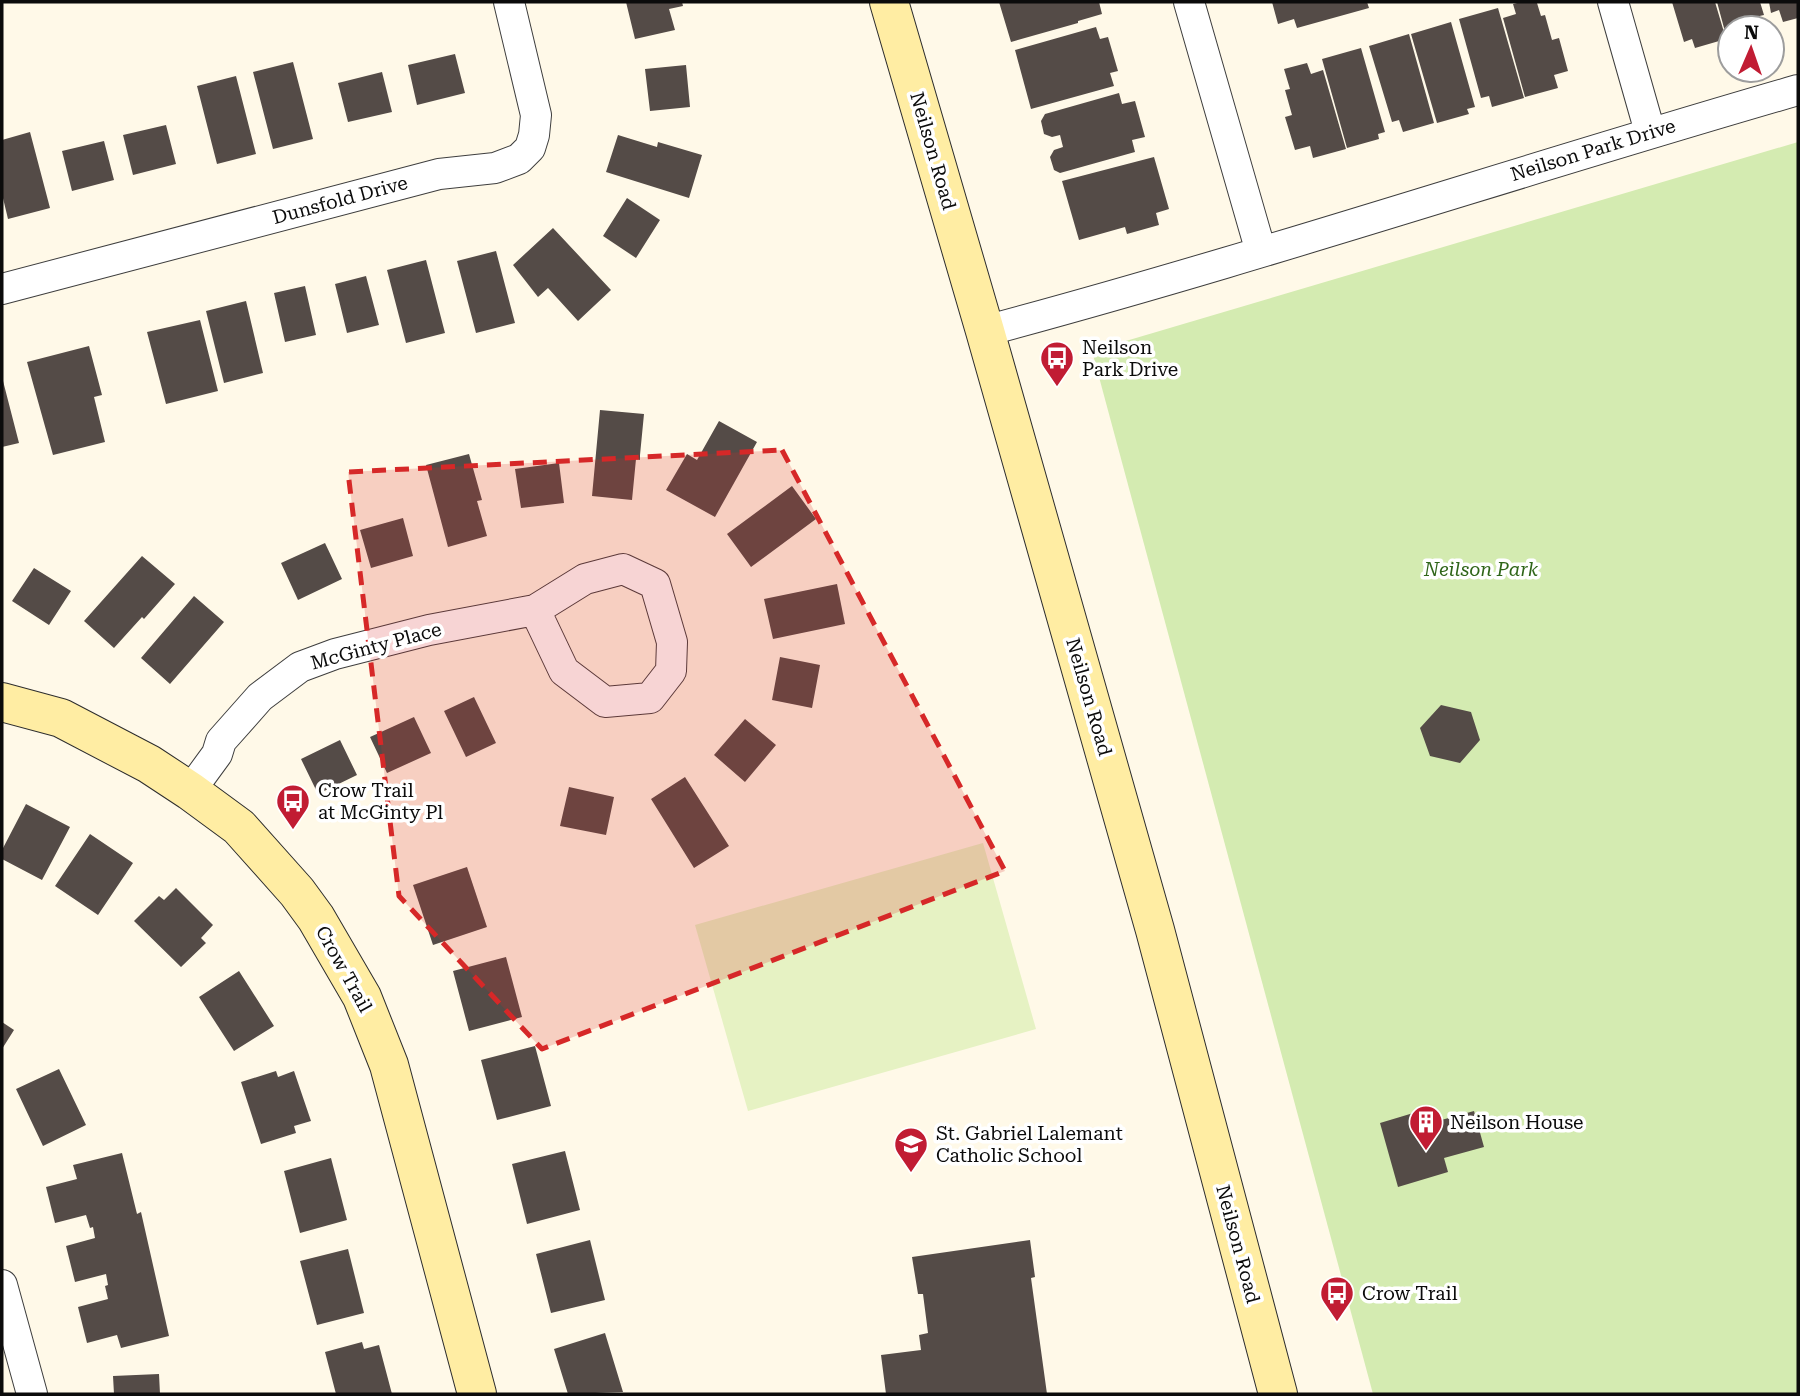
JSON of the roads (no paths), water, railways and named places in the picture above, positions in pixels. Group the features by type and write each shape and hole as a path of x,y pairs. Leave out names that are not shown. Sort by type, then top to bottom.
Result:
{"main road":[{"name":"Neilson Road","path":"889,2 1155,930 1278,1394"},
{"name":"Crow Trail","path":"2,702 61,718 149,764 190,791 239,827 297,891 316,918 362,997 389,1065 477,1394"}],"street":[{"name":"Dunsfold Drive","path":"2,289 439,174 495,168 519,159 530,148 536,115 509,2"},
{"path":"1189,2 1261,251"},
{"path":"1613,2 1650,132"},
{"name":"Neilson Park Drive","path":"985,331 1798,90"},
{"name":"McGinty Place","path":"190,791 217,754 221,741 260,697 300,667 335,654 429,630 535,610 585,579 623,569 655,584 672,642 671,671 650,698 605,702 564,671 535,610"},
{"path":"2,1285 32,1394"}],"place":[{"name":"Neilson Park Drive","path":"1057,388"},
{"name":"Crow Trail at McGinty Pl","path":"293,831"},
{"name":"Neilson House","path":"1426,1152"},
{"name":"St. Gabriel Lalemant Catholic School","path":"911,1174"},
{"name":"Crow Trail","path":"1337,1323"}],"park label":[{"name":"Neilson Park","path":"1481,569"}]}
